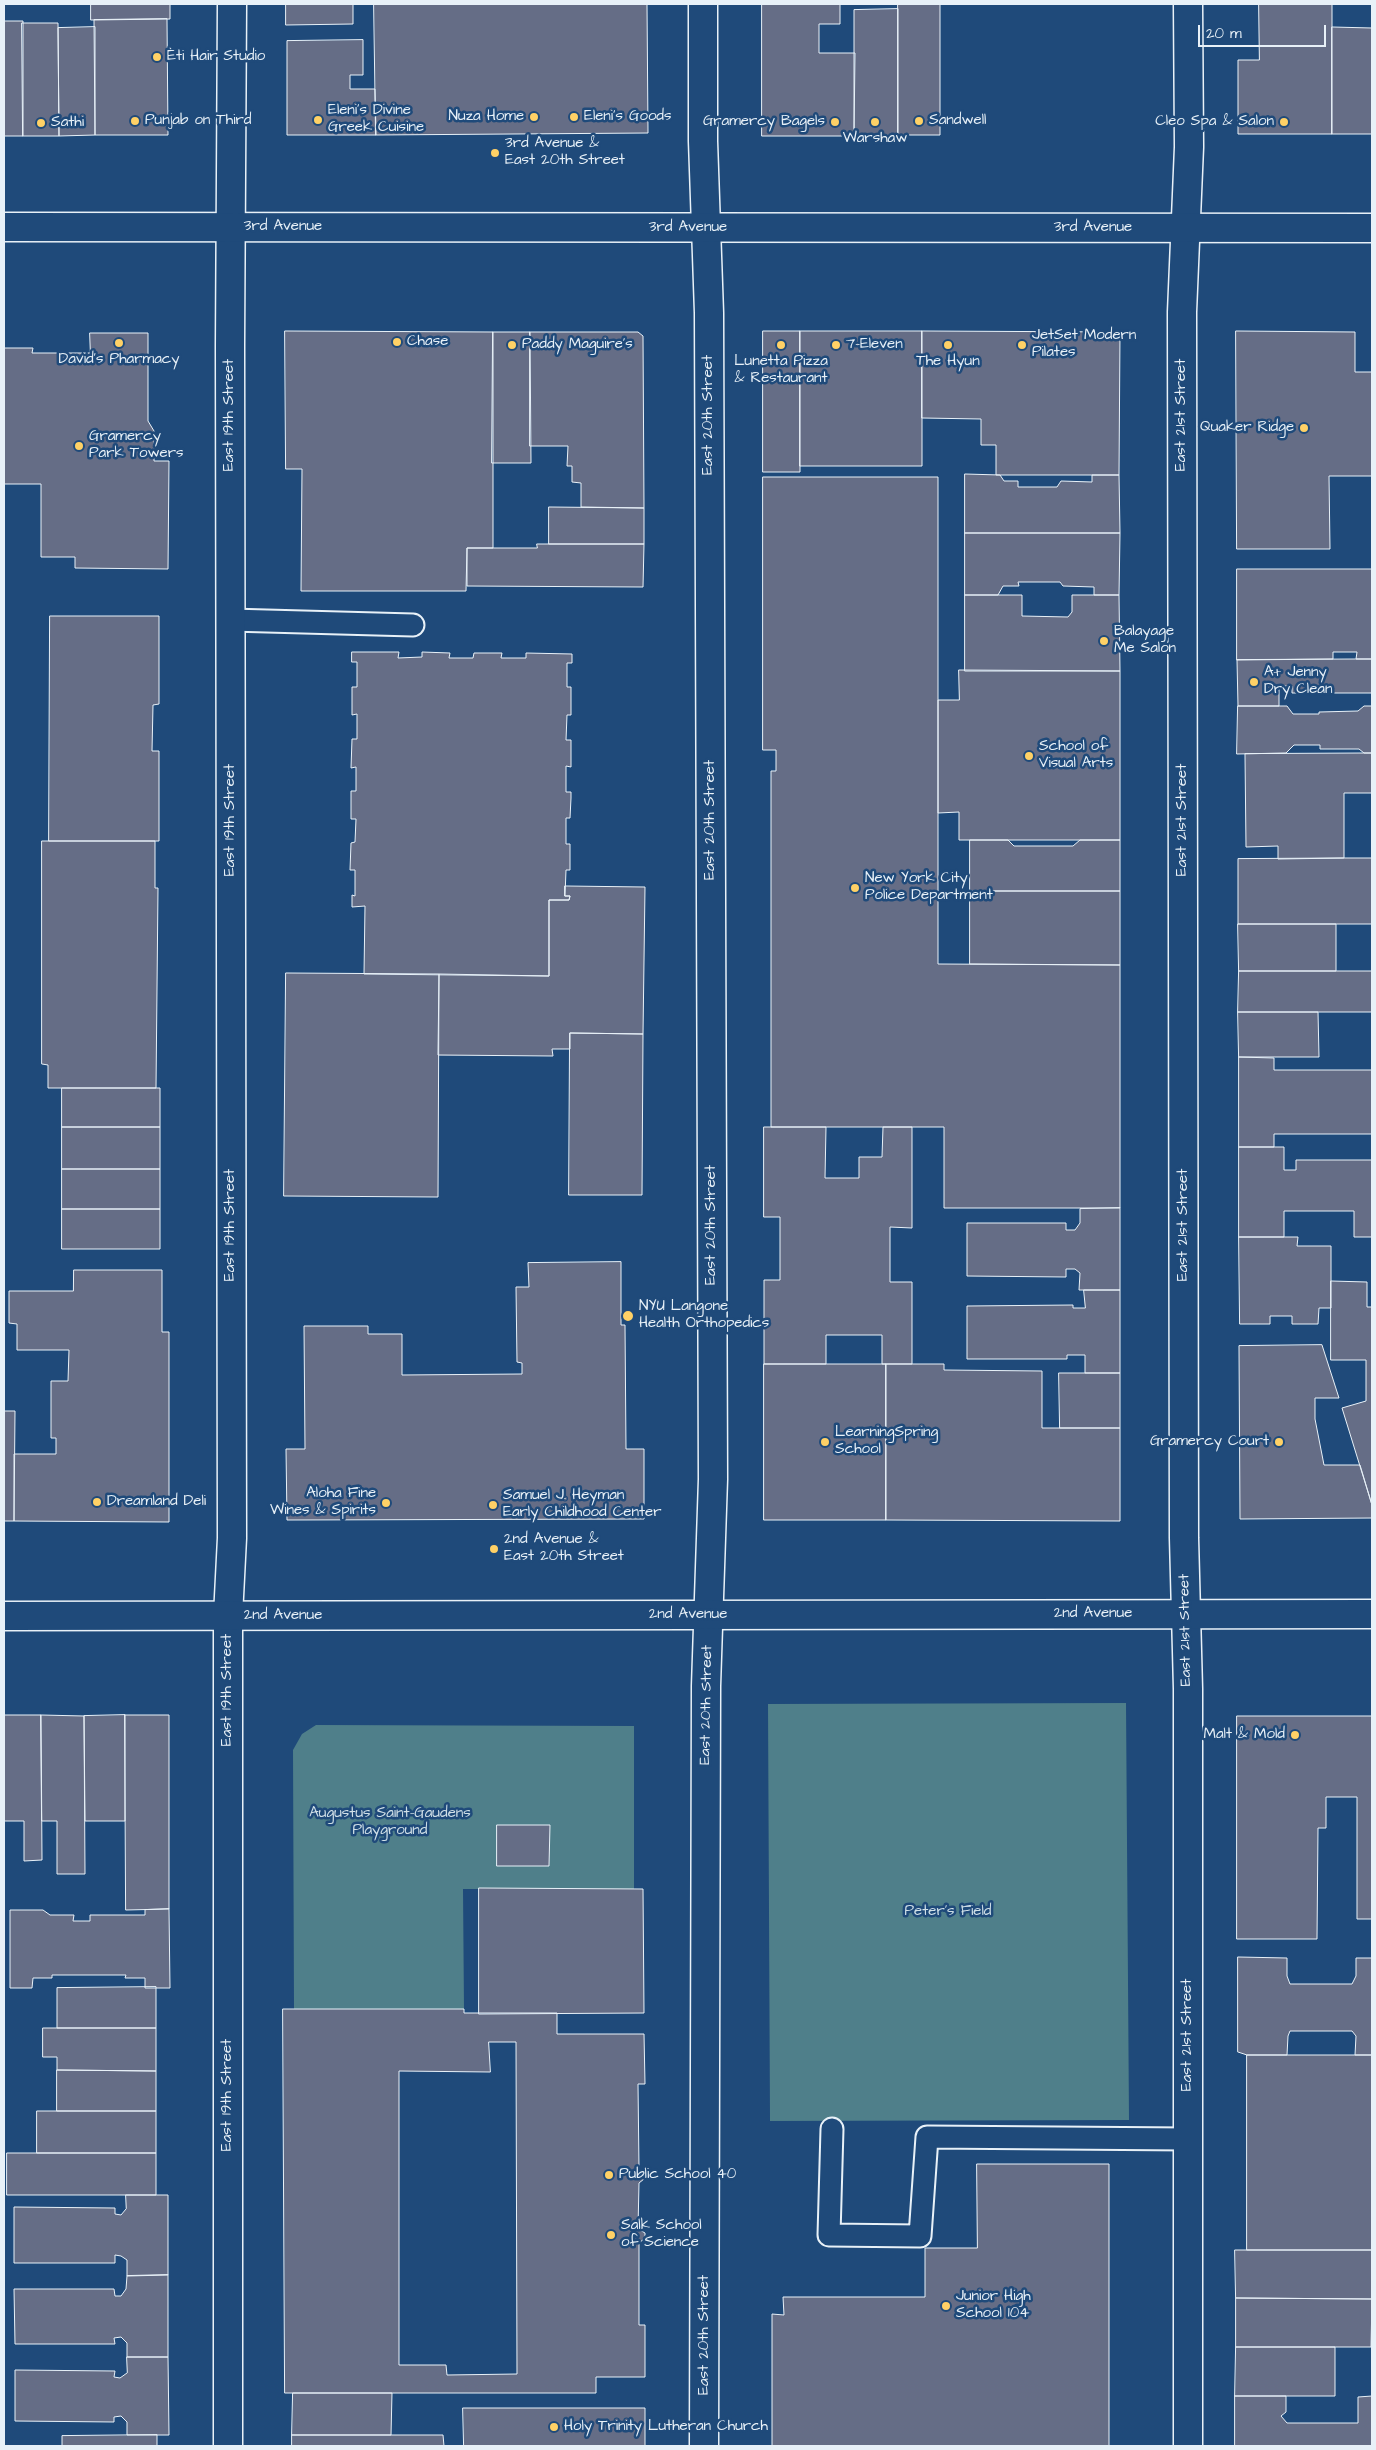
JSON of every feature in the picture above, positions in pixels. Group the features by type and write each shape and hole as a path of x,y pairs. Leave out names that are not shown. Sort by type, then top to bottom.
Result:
{"street":[{"name":"East 19th Street","path":"228,2446 228,1616 232,1538 230,226 232,4"},
{"name":"East 20th Street","path":"703,4 703,134 709,312 713,1459 706,1686 704,2446"},
{"name":"East 21st Street","path":"1188,4 1189,147 1182,359 1184,1538 1188,1689 1188,2446"},
{"name":"3rd Avenue","path":"4,227 1372,228"},
{"name":"2nd Avenue","path":"4,1616 1372,1614"}],"lane":[{"path":"230,620 413,625"},
{"path":"832,2129 829,2236 920,2236 927,2137 1188,2140"}],"green space":[{"name":"Peter's Field","path":"1126,1703 1129,2120 770,2121 768,1704"},
{"name":"Augustus Saint-Gaudens Playground","path":"316,1725 634,1726 634,1889 463,1889 464,2009 294,2009 293,1750 302,1734"}],"building":[{"path":"91,4 170,4 170,19 91,20"},
{"path":"286,4 353,4 353,24 286,25"},
{"path":"374,4 647,4 648,133 376,135"},
{"path":"762,4 840,4 840,24 819,24 819,53 855,53 854,136 762,136"},
{"path":"898,4 940,4 940,135 898,135"},
{"path":"1259,4 1332,4 1332,134 1238,134 1238,60 1259,60"},
{"path":"898,9 898,135 854,136 854,10"},
{"path":"167,19 168,135 95,135 94,20"},
{"path":"4,21 23,21 23,136 4,136"},
{"path":"22,23 58,23 59,136 23,136"},
{"path":"95,27 95,135 59,136 58,28"},
{"path":"1332,27 1372,28 1372,134 1332,134"},
{"path":"363,40 363,75 350,75 350,89 375,89 376,135 287,135 287,41"},
{"path":"285,331 493,332 493,548 467,548 466,591 301,591 302,469 286,469"},
{"path":"763,331 800,331 800,472 763,472"},
{"path":"800,331 922,331 922,466 800,466"},
{"path":"922,331 1120,332 1119,475 996,475 996,445 981,445 981,419 922,418"},
{"name":"Quaker Ridge","path":"1236,331 1355,332 1355,372 1372,372 1372,476 1329,476 1330,549 1237,549"},
{"path":"493,332 530,332 531,463 492,463"},
{"path":"530,332 638,332 643,336 644,508 581,507 581,483 572,482 572,466 567,466 568,446 530,446"},
{"name":"Gramercy Park Towers","path":"90,333 148,333 148,421 154,431 154,461 169,461 168,569 75,568 75,557 41,557 41,484 4,484 4,348 33,348 32,353 90,353"},
{"path":"965,474 1000,475 1004,481 1018,481 1018,487 1057,487 1061,481 1092,482 1092,475 1119,475 1120,533 965,533"},
{"name":"New York City Police Department","path":"763,477 938,477 938,964 1120,965 1120,1208 944,1208 944,1127 771,1127 771,771 776,771 776,750 763,750"},
{"path":"549,507 644,508 644,544 549,544"},
{"path":"965,533 1120,533 1119,595 1094,595 1094,587 1063,586 1060,582 1018,582 1019,586 1003,586 998,595 965,595"},
{"path":"537,544 644,544 643,587 467,586 467,548 537,548"},
{"path":"1237,569 1372,569 1372,659 1356,659 1357,652 1333,652 1333,659 1237,660"},
{"path":"965,595 1022,595 1022,616 1068,617 1072,612 1072,595 1119,595 1120,671 965,671"},
{"path":"50,616 159,616 159,704 153,705 152,751 159,751 159,841 49,841"},
{"path":"352,652 399,652 398,658 422,657 422,652 450,653 449,658 473,658 474,653 502,653 501,658 526,658 526,653 572,654 572,663 567,663 567,687 571,687 571,715 567,715 566,740 571,740 571,767 566,766 566,792 571,792 571,798 570,818 566,818 566,844 570,844 570,870 566,870 565,896 570,896 569,900 549,900 549,976 364,974 365,906 352,907 352,895 355,896 355,870 350,870 351,843 355,842 356,819 351,819 351,791 356,791 356,767 351,768 352,739 357,739 357,714 352,715 352,687 357,687 357,662 352,662"},
{"path":"1372,659 1372,693 1292,693 1292,686 1279,686 1279,706 1238,706 1237,660"},
{"name":"School of Visual Arts","path":"959,670 1120,671 1120,840 959,840 959,812 938,813 938,700 959,700"},
{"path":"1238,706 1287,706 1293,714 1319,714 1319,712 1358,711 1364,706 1372,706 1372,753 1364,753 1359,749 1320,749 1320,745 1294,745 1286,753 1237,754"},
{"path":"1372,753 1372,793 1344,793 1344,858 1278,859 1278,846 1246,847 1245,754"},
{"path":"970,840 1008,840 1014,846 1073,846 1080,840 1120,840 1120,891 970,891"},
{"path":"42,841 155,841 155,888 158,888 156,1088 48,1088 48,1065 42,1064"},
{"path":"1372,858 1372,924 1238,924 1238,859"},
{"path":"565,886 645,887 643,1034 570,1033 570,1049 552,1049 553,1056 438,1055 439,974 549,976 549,900 569,900 570,896 565,896"},
{"path":"970,891 1120,891 1120,965 970,964"},
{"path":"1238,924 1336,924 1336,971 1239,971"},
{"path":"1239,971 1372,971 1372,1012 1238,1012"},
{"path":"286,973 439,974 438,1197 284,1196"},
{"path":"1238,1012 1318,1012 1319,1057 1239,1057"},
{"path":"570,1033 643,1034 642,1195 569,1195"},
{"path":"1239,1057 1274,1058 1274,1070 1372,1070 1372,1134 1274,1134 1274,1147 1239,1147"},
{"path":"62,1088 160,1088 160,1127 62,1127"},
{"path":"62,1127 160,1127 160,1169 62,1169"},
{"path":"764,1127 826,1127 825,1178 859,1178 859,1157 882,1157 883,1127 912,1127 912,1228 890,1227 890,1282 912,1282 912,1364 882,1364 882,1335 826,1335 826,1364 764,1364 764,1280 780,1280 780,1217 764,1217"},
{"path":"1239,1147 1284,1147 1284,1170 1296,1170 1296,1160 1372,1160 1372,1237 1354,1237 1354,1211 1284,1211 1284,1237 1239,1237"},
{"path":"62,1169 160,1169 160,1209 62,1209"},
{"path":"1120,1208 1120,1290 1079,1290 1080,1273 1075,1269 1066,1269 1066,1277 967,1276 967,1223 1066,1223 1066,1230 1075,1230 1080,1223 1080,1209"},
{"path":"62,1209 160,1209 160,1249 62,1249"},
{"path":"1239,1237 1298,1237 1297,1246 1331,1246 1331,1308 1319,1308 1318,1324 1292,1324 1292,1316 1270,1316 1270,1324 1240,1324"},
{"path":"621,1262 621,1325 625,1325 626,1449 644,1449 644,1519 287,1520 286,1449 305,1449 304,1326 368,1326 368,1334 402,1334 402,1375 522,1374 522,1363 517,1362 516,1287 529,1287 528,1263"},
{"path":"74,1270 162,1270 162,1332 169,1332 169,1522 14,1521 14,1454 56,1454 56,1438 51,1438 51,1381 68,1381 69,1350 17,1350 17,1324 9,1323 9,1291 73,1291"},
{"path":"1331,1281 1367,1282 1367,1307 1372,1307 1372,1505 1342,1408 1366,1401 1366,1360 1331,1360"},
{"path":"1084,1290 1120,1290 1120,1373 1085,1373 1085,1355 1067,1355 1067,1359 967,1359 967,1306 1073,1305 1073,1308 1085,1308"},
{"name":"Gramercy Court","path":"1322,1345 1339,1398 1315,1398 1315,1419 1324,1465 1360,1465 1372,1505 1372,1518 1240,1519 1239,1346"},
{"name":"LearningSpring School","path":"764,1364 886,1364 886,1520 764,1520"},
{"path":"886,1364 944,1364 944,1370 1042,1371 1042,1428 1120,1428 1120,1521 886,1520"},
{"path":"1059,1373 1120,1373 1120,1428 1060,1428"},
{"path":"4,1411 15,1411 14,1521 4,1521"},
{"path":"4,1715 41,1715 42,1860 24,1861 24,1821 4,1821"},
{"path":"41,1715 84,1716 85,1874 57,1874 57,1821 42,1821"},
{"path":"125,1715 125,1821 85,1821 84,1716"},
{"path":"125,1715 169,1715 169,1909 126,1910"},
{"path":"1237,1716 1372,1716 1372,1919 1357,1919 1357,1797 1326,1797 1326,1828 1318,1828 1317,1939 1237,1939"},
{"path":"497,1825 550,1825 549,1866 497,1866"},
{"path":"479,1888 643,1889 644,2013 479,2014"},
{"path":"169,1909 170,1988 145,1988 145,1978 125,1978 126,1975 52,1975 52,1978 33,1978 32,1988 10,1988 10,1910 43,1910 50,1915 74,1915 73,1921 90,1921 90,1915 145,1915 145,1910"},
{"path":"1238,1957 1287,1958 1287,1976 1290,1984 1352,1984 1356,1976 1356,1958 1372,1958 1372,2055 1355,2055 1356,2036 1352,2031 1290,2031 1287,2055 1247,2055 1238,2052"},
{"path":"156,1987 156,2028 57,2028 57,1988"},
{"path":"283,2009 464,2009 464,2013 557,2013 557,2034 644,2034 645,2084 638,2084 639,2169 644,2173 644,2179 639,2183 638,2229 645,2233 645,2238 639,2243 639,2325 645,2325 645,2377 596,2377 596,2393 285,2393","holes":["489,2042 516,2042 517,2374 447,2375 446,2365 399,2365 399,2071 490,2072"]},
{"path":"43,2028 156,2028 156,2071 57,2070 57,2057 43,2057"},
{"path":"1247,2055 1372,2055 1372,2250 1247,2250"},
{"path":"57,2070 156,2071 156,2111 57,2111"},
{"path":"37,2111 156,2111 156,2153 37,2153"},
{"path":"7,2153 156,2153 156,2195 7,2195"},
{"name":"Junior High School 104","path":"977,2164 1109,2164 1109,2446 772,2446 772,2314 784,2315 783,2297 925,2297 925,2248 977,2248"},
{"path":"126,2195 168,2195 168,2275 127,2276 127,2260 115,2255 115,2263 14,2263 14,2207 115,2208 115,2214 121,2215 126,2209"},
{"path":"1235,2250 1372,2250 1372,2299 1236,2298"},
{"path":"168,2275 168,2357 127,2357 127,2343 121,2337 114,2338 115,2344 15,2344 14,2289 114,2289 115,2296 121,2296 126,2289 127,2276"},
{"path":"1236,2298 1372,2299 1371,2347 1236,2347"},
{"path":"1236,2347 1335,2347 1335,2396 1235,2396"},
{"path":"127,2357 168,2357 169,2435 127,2435 127,2422 121,2416 114,2417 114,2422 15,2421 15,2370 115,2371 114,2377 120,2378 127,2373"},
{"path":"293,2393 392,2393 391,2435 292,2435"},
{"path":"1235,2396 1286,2396 1286,2412 1281,2416 1287,2423 1358,2423 1358,2397 1372,2396 1372,2446 1235,2446"},
{"name":"Holy Trinity Lutheran Church","path":"463,2408 645,2408 645,2446 464,2446"},
{"path":"157,2435 157,2446 62,2446 62,2436"},
{"path":"292,2435 443,2435 444,2446 292,2446"}],"place":[{"name":"Èti Hair Studio","path":"157,57"},
{"name":"Nuza Home","path":"534,117"},
{"name":"Eleni's Goods","path":"574,117"},
{"name":"Eleni's Divine Greek Cuisine","path":"318,120"},
{"name":"Punjab on Third","path":"135,121"},
{"name":"Sandwell","path":"919,121"},
{"name":"Gramercy Bagels","path":"835,122"},
{"name":"Warshaw","path":"875,122"},
{"name":"Cleo Spa & Salon","path":"1284,122"},
{"name":"Sathi","path":"41,123"},
{"name":"3rd Avenue & East 20th Street","path":"495,153"},
{"name":"Chase","path":"397,342"},
{"name":"David's Pharmacy","path":"119,343"},
{"name":"Paddy Maguire's","path":"512,345"},
{"name":"Lunetta Pizza & Restaurant","path":"781,345"},
{"name":"7-Eleven","path":"836,345"},
{"name":"The Hyun","path":"948,345"},
{"name":"JetSet Modern Pilates","path":"1022,345"},
{"name":"Quaker Ridge","path":"1304,428"},
{"name":"Gramercy Park Towers","path":"79,446"},
{"name":"Balayage Me Salon","path":"1104,641"},
{"name":"A+ Jenny Dry Clean","path":"1254,682"},
{"name":"School of Visual Arts","path":"1029,756"},
{"name":"New York City Police Department","path":"855,888"},
{"name":"NYU Langone Health Orthopedics","path":"628,1316"},
{"name":"LearningSpring School","path":"825,1442"},
{"name":"Gramercy Court","path":"1279,1442"},
{"name":"Dreamland Deli","path":"97,1502"},
{"name":"Aloha Fine Wines & Spirits","path":"386,1503"},
{"name":"Samuel J. Heyman Early Childhood Center","path":"493,1505"},
{"name":"2nd Avenue & East 20th Street","path":"494,1549"},
{"name":"Malt & Mold","path":"1295,1735"},
{"name":"Public School 40","path":"609,2175"},
{"name":"Salk School of Science","path":"611,2235"},
{"name":"Junior High School 104","path":"946,2306"},
{"name":"Holy Trinity Lutheran Church","path":"554,2427"}]}
